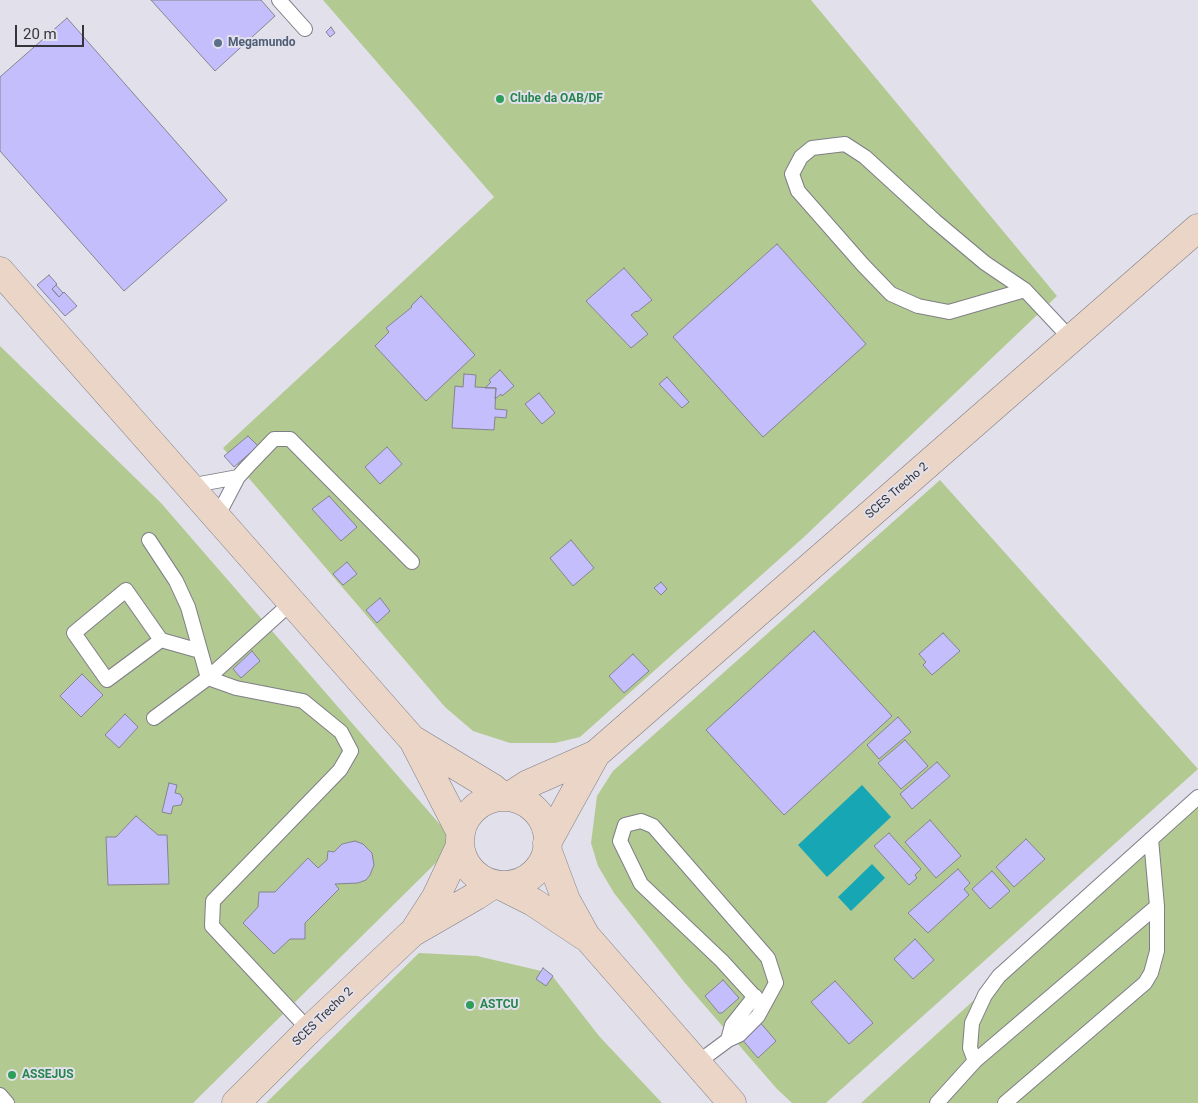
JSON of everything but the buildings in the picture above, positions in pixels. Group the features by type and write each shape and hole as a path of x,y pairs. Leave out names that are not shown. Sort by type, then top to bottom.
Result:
{"street":[{"name":"SCES Trecho 2","path":"506,797 528,784 596,754 1198,228"},
{"path":"0,271 412,739 460,840 464,859 471,870 481,879 496,884 532,902 586,936"},
{"path":"412,739 506,797"},
{"name":"SCES Trecho 2","path":"547,846 596,754"},
{"path":"460,840 466,819 476,807 489,799 506,797 521,800 532,807 541,817 546,830 547,846 566,900 586,936 732,1103"},
{"name":"SCES Trecho 2","path":"236,1103 309,1030 412,933 436,897 460,840"},
{"path":"496,884 512,884 524,880 542,862 547,846"},
{"name":"SCES Trecho 2","path":"412,933 496,884"}],"lane":[{"path":"279,0 305,29"},
{"path":"1025,290 949,312 918,306 891,294 863,266 798,191 792,174 800,157 812,148 845,144 865,157 935,221 985,263 1025,290 1070,339"},
{"path":"217,517 238,477 274,439 290,438 412,562"},
{"path":"190,486 238,477"},
{"path":"148,540 176,581 188,608 208,678"},
{"path":"160,640 107,680 74,633 126,590 160,640 200,651"},
{"path":"154,718 208,678 292,602"},
{"path":"208,678 236,688 303,701 341,732 351,751 340,770 213,901 212,926 309,1030"},
{"path":"975,1061 970,1048 972,1023 985,995 999,976 1198,797"},
{"path":"697,1063 728,1040 738,1035 758,1016 759,1001 776,983 768,958 653,826 641,821 625,825 620,841 641,884 722,961 759,1001"},
{"path":"1005,1103 1145,983 1151,973 1157,951 1157,906 1151,839"},
{"path":"938,1103 975,1061 1157,906"},
{"path":"0,1095 7,1103"}],"green space":[{"path":"323,0 811,0 1057,296 804,537 580,737 555,743 510,743 473,731 445,707 223,448 494,197"},
{"path":"0,346 161,503 456,843 193,1103 0,1103"},
{"path":"940,480 1198,769 826,1103 792,1103 777,1089 685,983 614,893 598,866 591,843 597,796 613,771"},
{"path":"1198,796 1198,1103 861,1103"},
{"name":"ASTCU","path":"419,953 477,956 550,973 599,1036 662,1103 266,1103"}],"water":[{"path":"862,785 891,817 827,877 798,845"},
{"path":"872,864 885,878 851,911 838,897"}],"place":[{"name":"Megamundo","path":"218,43"},
{"name":"Clube da OAB/DF","path":"500,99"},
{"name":"ASTCU","path":"470,1005"},
{"name":"ASSEJUS","path":"12,1075"}]}
